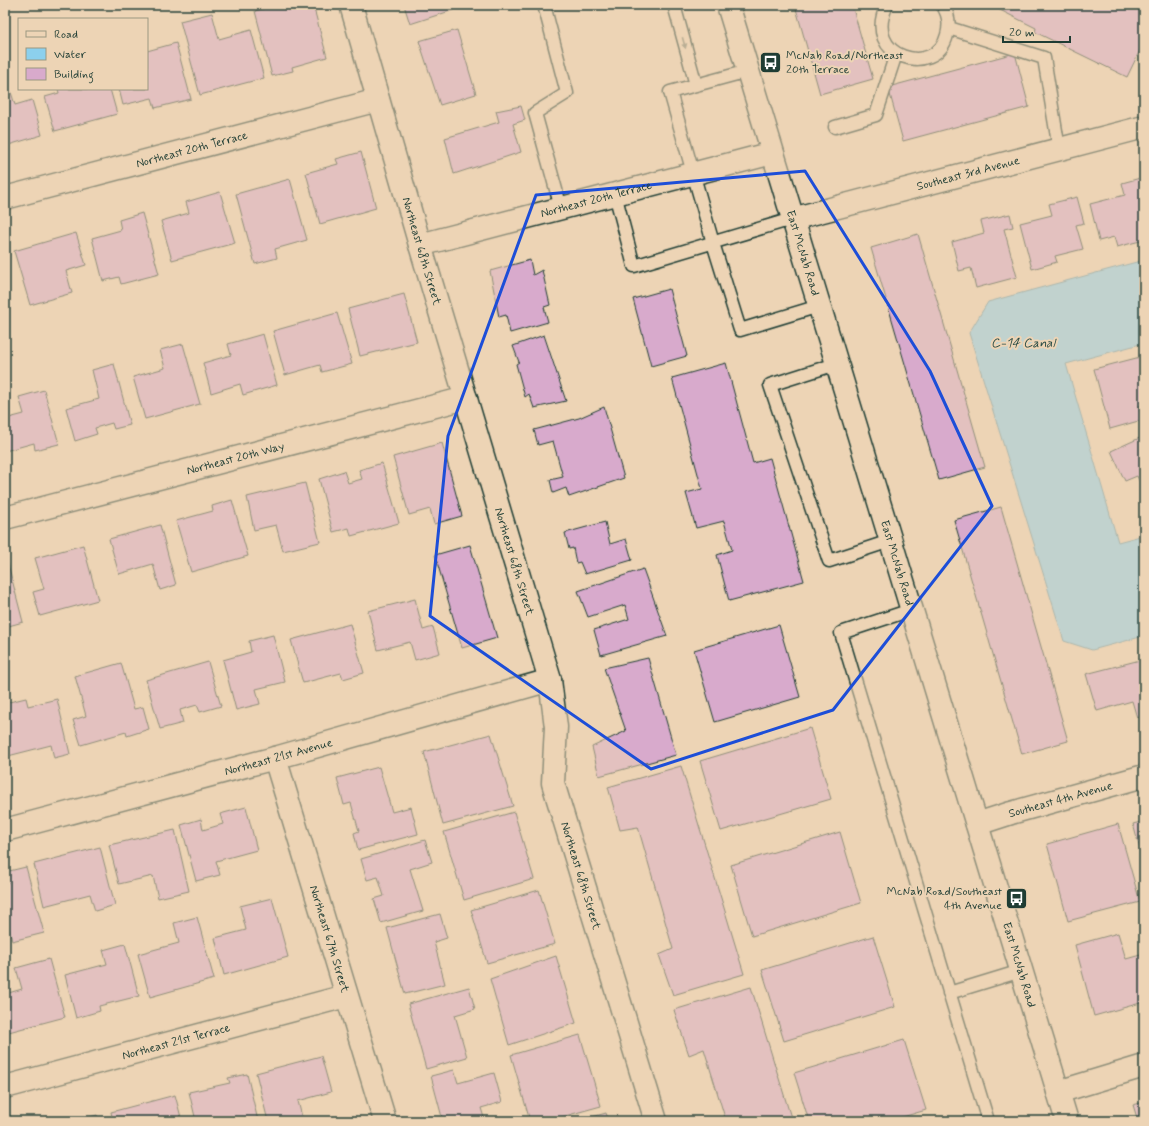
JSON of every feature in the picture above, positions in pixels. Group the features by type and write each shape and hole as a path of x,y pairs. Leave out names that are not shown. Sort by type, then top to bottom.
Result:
{"street":[{"name":"Northeast 68th Street","path":"351,5 420,245 550,680 556,727 553,784 656,1121"},
{"name":"East McNab Road","path":"728,5 1067,1121"},
{"name":"Northeast 20th Terrace","path":"5,198 378,100"},
{"name":"Southeast 3rd Avenue","path":"792,219 1144,127"},
{"name":"Northeast 20th Terrace","path":"420,245 772,153"},
{"name":"Northeast 20th Way","path":"5,518 466,398"},
{"name":"Northeast 21st Avenue","path":"5,830 275,758 550,680"},
{"name":"Northeast 67th Street","path":"275,758 385,1121"},
{"name":"Southeast 4th Avenue","path":"978,824 1011,812 1144,776"},
{"name":"Northeast 21st Terrace","path":"5,1087 346,996"},
{"path":"1058,1092 1144,1066"}],"lane":[{"path":"544,5 567,93 535,114 561,208"},
{"path":"674,5 696,85"},
{"path":"887,5 883,14 881,25 882,36 887,45 896,54 907,58 919,59 930,56 940,49 946,39 949,28 948,17 942,5"},
{"path":"949,28 1044,58 1059,149"},
{"path":"835,127 876,115 896,54"},
{"path":"748,71 670,92 712,243 740,330 819,306"},
{"path":"615,194 634,266 792,219"},
{"path":"836,364 770,385 830,561 890,541"},
{"path":"911,610 841,633 988,1121"},
{"path":"949,993 1021,971"}],"highlighted area":[{"path":"805,171 930,371 992,506 833,710 651,769 430,616 448,436 536,195"}],"water":[{"name":"C-14 Canal","path":"1144,260 1144,343 1066,364 1118,542 1144,535 1144,636 1092,650 1064,641 969,333 988,302"}],"building":[{"path":"278,5 313,5 327,57 292,67 293,71 272,76 255,11"},
{"path":"404,5 455,5 456,9 410,24"},
{"path":"795,5 852,5 873,79 820,94"},
{"path":"990,5 1130,5 1144,12 1144,42 1127,77 1035,32 1036,28"},
{"path":"212,13 219,39 251,30 264,78 200,95 180,21"},
{"path":"457,30 476,94 440,105 419,41"},
{"path":"176,43 191,99 155,108 152,98 123,105 119,90 148,90 148,51"},
{"path":"1015,53 1029,107 903,141 888,87"},
{"path":"10,89 15,105 32,100 42,135 5,146 5,90"},
{"path":"58,90 110,90 117,114 55,131 45,97 59,93"},
{"path":"521,106 525,120 513,124 521,152 454,174 445,138 499,122 496,111"},
{"path":"361,152 376,208 320,224 306,173 338,164 336,159"},
{"path":"1144,177 1144,240 1117,247 1114,237 1099,241 1090,204 1125,195 1122,183"},
{"path":"290,179 307,240 275,249 277,258 255,264 236,194"},
{"path":"220,192 235,243 172,260 161,221 189,213 186,202"},
{"path":"1077,197 1084,223 1076,225 1083,249 1055,256 1057,262 1032,269 1020,223 1052,215 1049,204"},
{"path":"142,213 159,274 121,284 119,277 103,281 92,238 121,230 119,220"},
{"path":"1010,214 1013,227 1004,229 1017,277 976,288 971,268 959,271 952,242 984,233 981,221"},
{"path":"76,233 86,265 66,271 72,293 30,305 14,251"},
{"path":"918,234 985,467 939,480 871,248"},
{"path":"530,260 533,275 542,270 550,305 544,307 548,322 510,333 506,315 499,317 490,271"},
{"path":"669,289 687,356 651,366 633,299"},
{"path":"404,294 417,342 360,356 348,309"},
{"path":"337,313 352,364 322,372 320,365 285,375 273,331"},
{"path":"263,334 277,385 243,395 240,384 211,393 203,363 231,355 228,344"},
{"path":"544,335 566,401 534,408 529,394 525,397 516,364 519,362 513,346"},
{"path":"183,344 200,404 145,419 133,377 165,368 160,350"},
{"path":"1144,356 1144,405 1139,406 1142,420 1110,429 1094,369"},
{"path":"726,363 753,463 770,458 804,581 729,601 717,555 732,550 724,521 696,528 686,493 702,489 672,378"},
{"path":"114,364 130,425 114,429 112,423 95,428 97,434 75,441 66,408 99,399 92,370"},
{"path":"44,390 59,444 35,450 34,443 5,451 5,419 24,414 19,397"},
{"path":"604,407 624,478 569,497 566,488 553,493 550,480 563,477 553,441 538,445 534,430 579,418"},
{"path":"1144,436 1144,491 1137,476 1125,481 1111,451"},
{"path":"442,443 462,516 434,524 430,509 409,515 393,457"},
{"path":"382,463 399,523 351,536 349,528 333,532 319,479 344,471 348,483 362,479 359,470"},
{"path":"305,483 320,542 283,551 276,525 254,530 247,497"},
{"path":"232,500 248,556 191,572 176,521 213,511 212,506"},
{"path":"1001,507 1068,741 1022,754 954,520"},
{"path":"605,522 610,544 626,539 632,560 585,574 580,562 576,563 573,548 569,549 565,533"},
{"path":"160,525 176,585 160,590 153,564 119,574 109,539"},
{"path":"83,545 98,600 40,616 33,592 44,589 35,558"},
{"path":"470,545 497,638 462,648 435,555"},
{"path":"8,564 23,622 5,627 5,565"},
{"path":"643,569 667,636 601,655 594,630 629,619 625,605 588,617 578,591"},
{"path":"415,599 423,630 433,627 440,653 415,660 410,642 378,650 368,611"},
{"path":"350,624 364,673 343,679 341,673 303,683 291,640"},
{"path":"779,625 800,697 715,722 694,650"},
{"path":"273,635 285,682 256,689 260,704 236,710 223,660 251,652 249,641"},
{"path":"648,658 676,755 599,776 592,747 626,731 604,668"},
{"path":"1144,659 1144,716 1137,718 1132,701 1097,711 1086,674"},
{"path":"208,662 221,706 200,712 197,705 180,710 183,723 160,729 146,680"},
{"path":"121,663 134,709 143,707 149,729 127,736 126,732 81,745 73,720 86,716 75,676"},
{"path":"26,698 28,706 57,699 70,754 54,758 51,745 8,756 5,744 5,703"},
{"path":"810,728 831,799 721,831 700,761"},
{"path":"491,734 513,806 443,825 424,752"},
{"path":"681,766 744,974 673,995 659,955 673,949 638,827 620,830 608,787"},
{"path":"379,767 392,812 411,807 418,834 358,850 354,833 359,831 351,803 344,805 337,778"},
{"path":"246,807 257,850 216,861 220,875 196,881 181,825 201,819 203,830 223,824 220,814"},
{"path":"514,812 534,879 464,900 444,832"},
{"path":"1144,821 1144,864 1133,824"},
{"path":"1118,824 1140,902 1068,921 1047,844"},
{"path":"175,830 189,891 158,898 153,876 119,884 109,845"},
{"path":"840,832 861,903 752,936 731,865"},
{"path":"425,840 432,862 410,869 423,911 381,923 374,899 384,896 378,877 367,880 361,859"},
{"path":"100,847 115,905 95,911 90,894 44,906 34,864"},
{"path":"26,867 44,933 12,941 5,917 5,883 8,883 5,872"},
{"path":"539,890 555,944 487,963 471,910"},
{"path":"272,898 288,957 224,975 215,938 246,930 240,906"},
{"path":"440,914 447,938 434,942 445,984 405,994 387,928"},
{"path":"197,917 214,979 150,997 138,954 179,943 174,923"},
{"path":"1118,933 1126,959 1144,954 1144,1002 1094,1016 1075,945"},
{"path":"873,936 895,1007 784,1041 762,970"},
{"path":"125,944 139,996 99,1006 100,1011 76,1018 65,975 107,964 103,950"},
{"path":"556,956 576,1023 509,1045 490,979"},
{"path":"49,959 65,1017 5,1033 5,994 22,989 16,968"},
{"path":"469,987 475,1009 455,1015 467,1057 426,1069 408,1004"},
{"path":"751,987 792,1121 726,1121 704,1049 689,1055 674,1010"},
{"path":"580,1035 601,1106 547,1121 530,1121 511,1055"},
{"path":"904,1040 926,1110 889,1121 809,1121 794,1073"},
{"path":"321,1056 331,1092 298,1101 303,1121 268,1121 256,1073"},
{"path":"454,1070 458,1083 494,1073 502,1102 481,1108 485,1121 443,1121 431,1076"},
{"path":"247,1074 258,1121 196,1121 189,1092 230,1083 228,1078"},
{"path":"175,1095 182,1121 113,1121 111,1112"},
{"path":"1144,1102 1144,1121 1138,1121 1133,1105"},
{"path":"606,1113 609,1121 578,1121"},
{"path":"97,1115 99,1121 76,1121"}],"place":[{"name":"McNab Road/Northeast 20th Terrace","path":"770,62"},
{"name":"McNab Road/Southeast 4th Avenue","path":"1017,898"}]}
